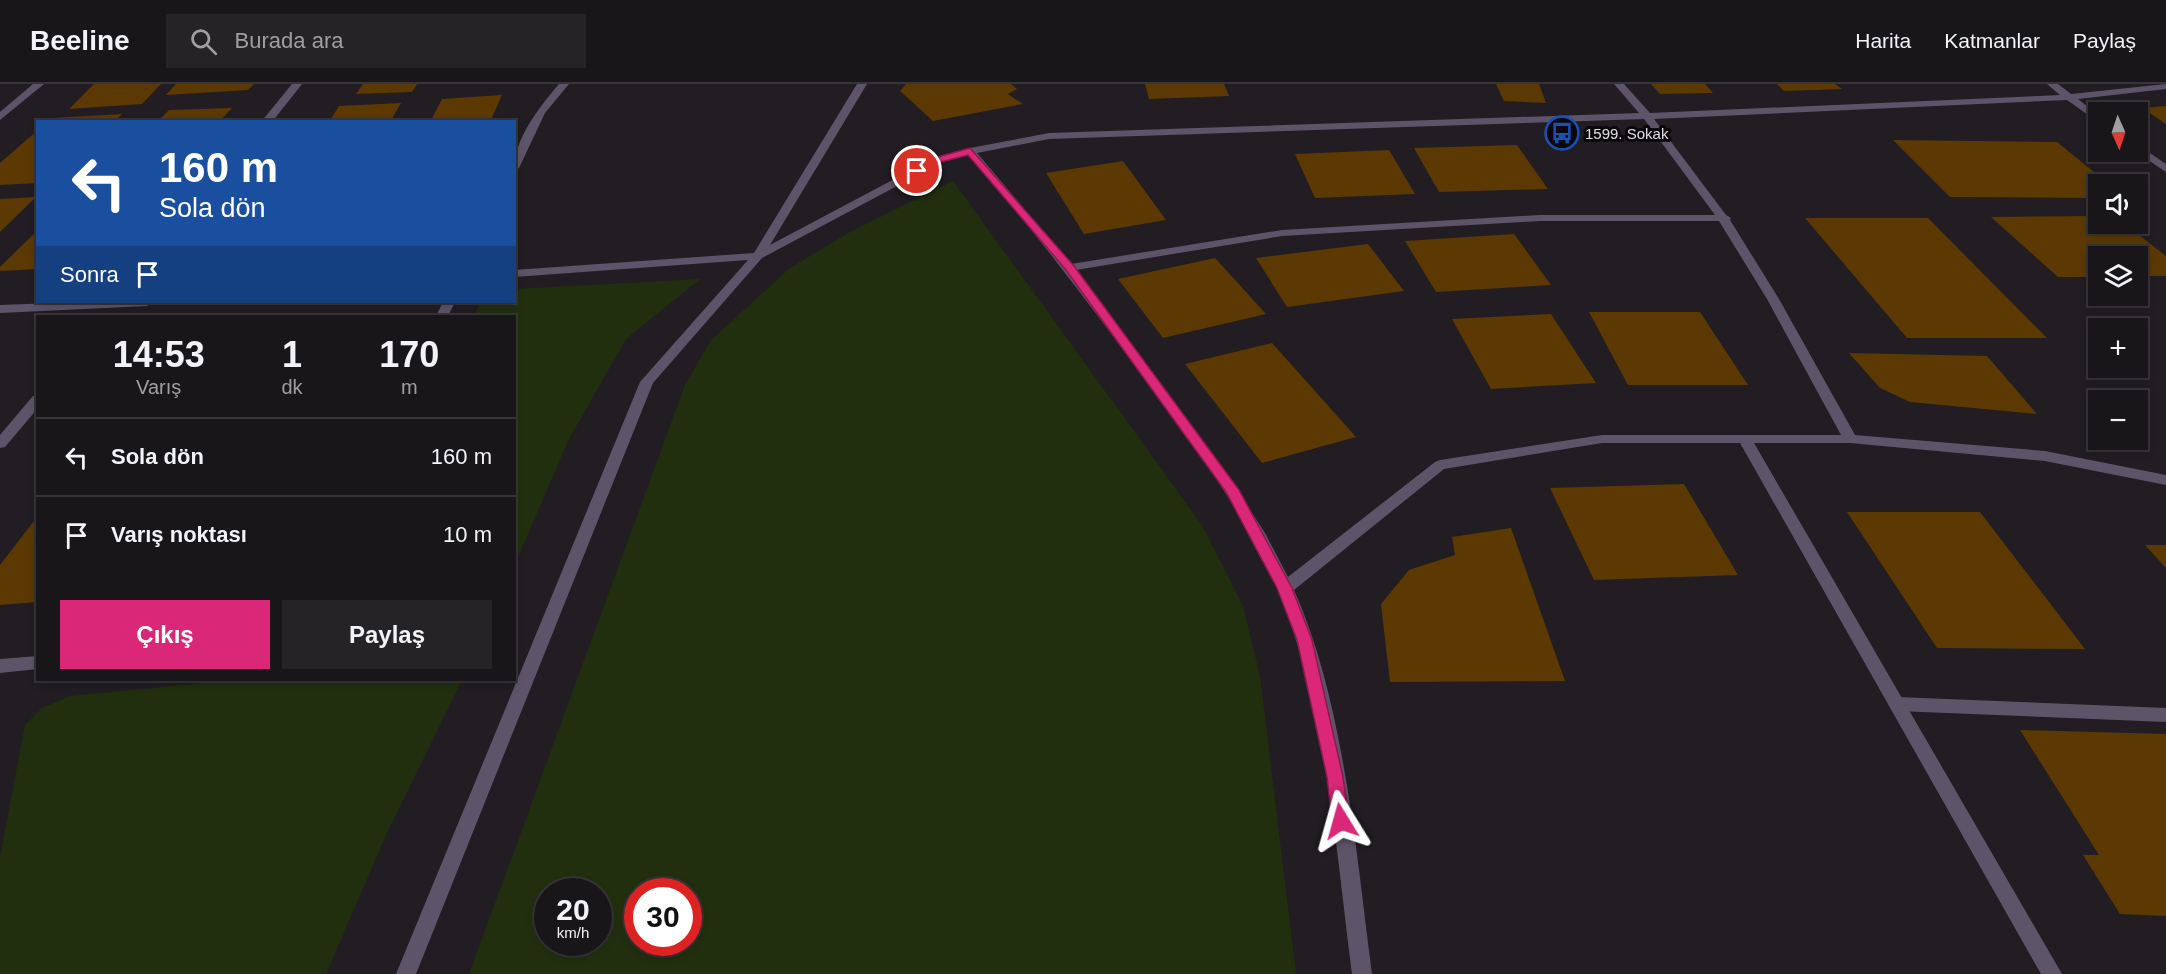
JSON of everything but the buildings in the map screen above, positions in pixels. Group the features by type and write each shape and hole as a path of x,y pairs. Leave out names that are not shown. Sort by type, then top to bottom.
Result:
{"street":[{"path":"0,117 39,84"},
{"path":"268,120 297,84"},
{"path":"516,164 541,112 564,84"},
{"path":"406,974 647,382 758,256 862,84"},
{"path":"1619,84 1649,116 1726,218 1786,320 1850,439"},
{"path":"2052,84 2088,111"},
{"path":"516,274 758,256 938,160 970,151 1049,136 1649,116 2069,97 2166,86"},
{"path":"970,151 1070,268 1232,490 1285,588 1305,640 1335,777 1362,974"},
{"path":"2148,156 2166,169"},
{"path":"1070,268 1282,233 1540,218 1726,218"},
{"path":"0,309 117,303"},
{"path":"106,315 117,303"},
{"path":"0,444 36,401"},
{"path":"1285,588 1440,465 1602,439 1850,439 2045,456 2166,480"},
{"path":"1744,439 2052,974"},
{"path":"1,671 36,662"},
{"path":"1898,705 2166,714"}],"green space":[{"path":"953,181 1202,525 1243,606 1260,676 1296,974 469,974 685,385 711,340 790,268 852,231"},
{"path":"700,279 626,339 569,439 516,562 516,315 474,315 480,303 516,303 516,289"},
{"path":"225,681 462,681 387,833 326,974 0,974 0,857 25,725 42,708 71,696"}],"place":[{"name":"1599. Sokak","path":"1562,133"}],"route":[{"path":"917,171 938,160 970,151 1070,268 1232,490 1285,588 1305,640 1335,777 1341,821"}]}
